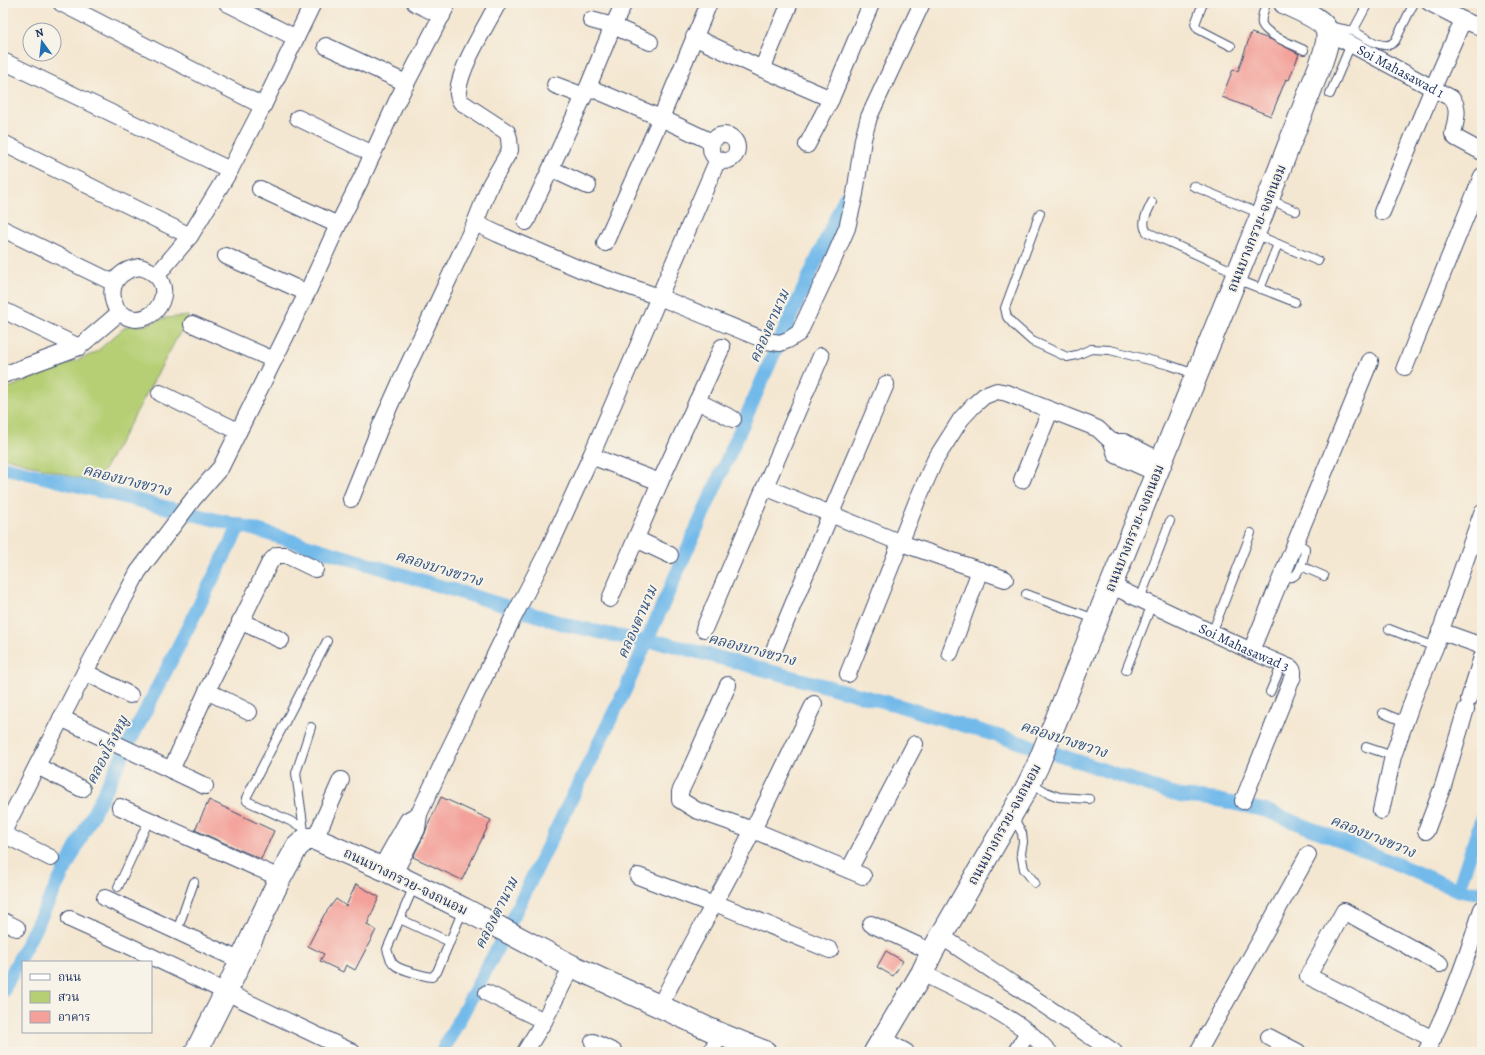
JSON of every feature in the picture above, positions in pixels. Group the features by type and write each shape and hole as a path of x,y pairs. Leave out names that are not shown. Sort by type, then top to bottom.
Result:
{"street":[{"path":"61,3 263,106"},
{"path":"227,3 296,38"},
{"path":"157,275 190,236 230,170 313,3"},
{"path":"51,858 3,833 61,718 138,572 194,498 221,467 307,293 406,83 445,9 415,3"},
{"path":"351,500 384,418 475,222 490,185 510,150 507,132 461,102 458,96 464,70 498,3"},
{"path":"526,222 586,92 624,3"},
{"path":"606,243 661,118 709,3"},
{"path":"762,69 790,3"},
{"path":"475,222 498,234 582,270 659,297 766,341 780,343 788,340 799,333 847,228 855,194 863,139 869,117 922,3"},
{"path":"1430,3 1482,28"},
{"path":"807,145 831,99 871,4"},
{"path":"1289,4 1318,20 1326,29"},
{"path":"591,20 613,26 650,42"},
{"path":"1382,212 1433,88 1463,20"},
{"name":"Soi Mahasawad 1","path":"1326,29 1352,37 1455,101 1457,109 1453,134 1456,138 1482,152"},
{"name":"ถนนบางกรวย-จงถนอม","path":"879,1046 922,973 1032,777 1254,234 1321,62 1327,42 1326,29"},
{"path":"694,37 831,99"},
{"path":"326,46 406,83"},
{"path":"3,61 230,170"},
{"path":"555,85 586,92 661,118 712,142"},
{"path":"298,118 372,154"},
{"path":"725,135 730,136 736,144 735,154 732,158 723,161 718,159 712,152 712,142 715,138 725,135"},
{"path":"3,143 190,236"},
{"path":"387,871 408,820 419,814 527,589 550,546 591,456 718,159"},
{"path":"551,169 588,186"},
{"path":"1405,366 1482,176"},
{"path":"260,189 338,225"},
{"path":"3,229 114,283"},
{"path":"226,256 307,293"},
{"path":"140,267 157,275 164,288 164,296 161,303 152,314 136,319 129,318 119,313 112,295 114,283 123,273 131,268 140,267"},
{"path":"3,310 79,347"},
{"path":"3,376 79,347 119,313"},
{"path":"192,324 274,360"},
{"path":"610,599 660,482 722,347"},
{"path":"704,629 821,356"},
{"path":"1251,651 1370,361"},
{"path":"774,650 886,384"},
{"path":"848,674 917,501 935,460 961,419 984,396 997,391 1007,393 1098,429 1112,442 1116,455 1158,467"},
{"path":"160,393 238,431"},
{"path":"697,401 733,419"},
{"path":"1022,480 1050,411"},
{"path":"591,456 660,482"},
{"path":"765,487 901,543 1005,579"},
{"path":"1381,811 1393,756 1435,647 1480,523"},
{"path":"636,538 670,555"},
{"path":"171,770 240,621 270,562 276,555 286,555 315,570"},
{"path":"950,653 980,570"},
{"name":"Soi Mahasawad 3","path":"1110,585 1251,651 1291,668 1293,671 1293,676 1243,801"},
{"path":"240,621 281,640"},
{"path":"1440,631 1482,646"},
{"path":"1426,831 1443,786 1482,657"},
{"path":"85,672 130,695"},
{"path":"728,685 680,792 680,800 696,810 753,830 863,876"},
{"path":"207,691 249,712"},
{"path":"660,1006 686,953 753,830 814,704"},
{"path":"61,718 205,786"},
{"path":"848,870 915,744"},
{"path":"37,766 82,789"},
{"path":"196,1052 280,878 297,847 308,835 341,780"},
{"path":"120,808 280,878"},
{"name":"ถนนบางกรวย-จงถนอม","path":"308,835 387,871 464,909 572,966 660,1006 715,1043 765,1052"},
{"path":"1198,1052 1308,855"},
{"path":"638,876 714,904 830,950"},
{"path":"104,898 241,961"},
{"path":"1440,964 1344,911 1308,976 1430,1046 1449,1004 1468,955 1482,909"},
{"path":"70,919 352,1052"},
{"path":"871,924 937,944 1114,1052"},
{"path":"525,1052 544,1021 572,966"},
{"path":"922,973 1006,1016 1028,1032 1049,1052"},
{"path":"487,993 544,1021"},
{"path":"1016,1052 1028,1032"},
{"path":"1269,1037 1298,1052"},
{"path":"594,1042 614,1052"},
{"path":"879,1046 906,1052"}],"lane":[{"path":"1203,3 1194,24 1195,27 1231,46"},
{"path":"1266,3 1262,19 1264,28 1269,33 1304,50"},
{"path":"1330,94 1352,37 1368,3"},
{"path":"1352,37 1388,46 1392,44 1396,41 1414,3"},
{"path":"1193,186 1265,206 1296,211"},
{"path":"1152,202 1144,221 1144,226 1147,232 1260,289 1295,302"},
{"path":"1040,213 1005,308 1007,317 1012,324 1032,341 1067,358 1091,349 1110,350 1170,365 1196,374"},
{"path":"1254,234 1318,261"},
{"path":"1260,289 1278,244"},
{"path":"1126,670 1170,521"},
{"path":"1212,633 1251,533"},
{"path":"1282,576 1292,577 1296,575 1301,566 1305,548 1295,542"},
{"path":"1301,566 1324,576"},
{"path":"1026,594 1096,620"},
{"path":"1389,629 1435,647"},
{"path":"308,835 247,801 246,798 327,641"},
{"path":"1270,692 1282,664"},
{"path":"1383,713 1405,722"},
{"path":"308,835 296,773 311,727"},
{"path":"1366,747 1393,756"},
{"path":"1032,777 1046,792 1059,797 1089,799"},
{"path":"1012,814 1022,832 1023,842 1021,853 1024,869 1035,884"},
{"path":"118,887 149,820"},
{"path":"177,931 194,882"},
{"path":"414,885 387,950 395,966 426,976 432,976 437,972 464,909"},
{"path":"400,919 450,942"}],"green space":[{"path":"189,316 131,422 95,483 3,457 3,390 95,353 124,328 130,325 142,326 165,318"}],"building":[{"path":"1251,33 1270,39 1299,54 1289,80 1286,79 1271,116 1222,97 1233,69 1238,71"},
{"path":"441,797 491,820 462,880 413,857"},
{"path":"209,800 274,831 261,859 195,830"},
{"path":"356,884 379,897 367,925 376,930 355,970 346,965 343,972 320,961 324,954 308,946 324,915 336,899 346,906"},
{"path":"886,951 903,961 893,976 877,967"}],"waterway":[{"name":"คลองตานาม","path":"442,1052 496,951 626,688 776,349 845,198"},
{"name":"คลองบางขวาง","path":"3,467 253,529 571,626 646,642 664,643 897,705 1060,755 1180,796 1218,800 1267,811 1458,890 1482,893"},
{"name":"คลองโรงหมู","path":"3,991 240,525"},
{"path":"1458,890 1482,818"}]}
